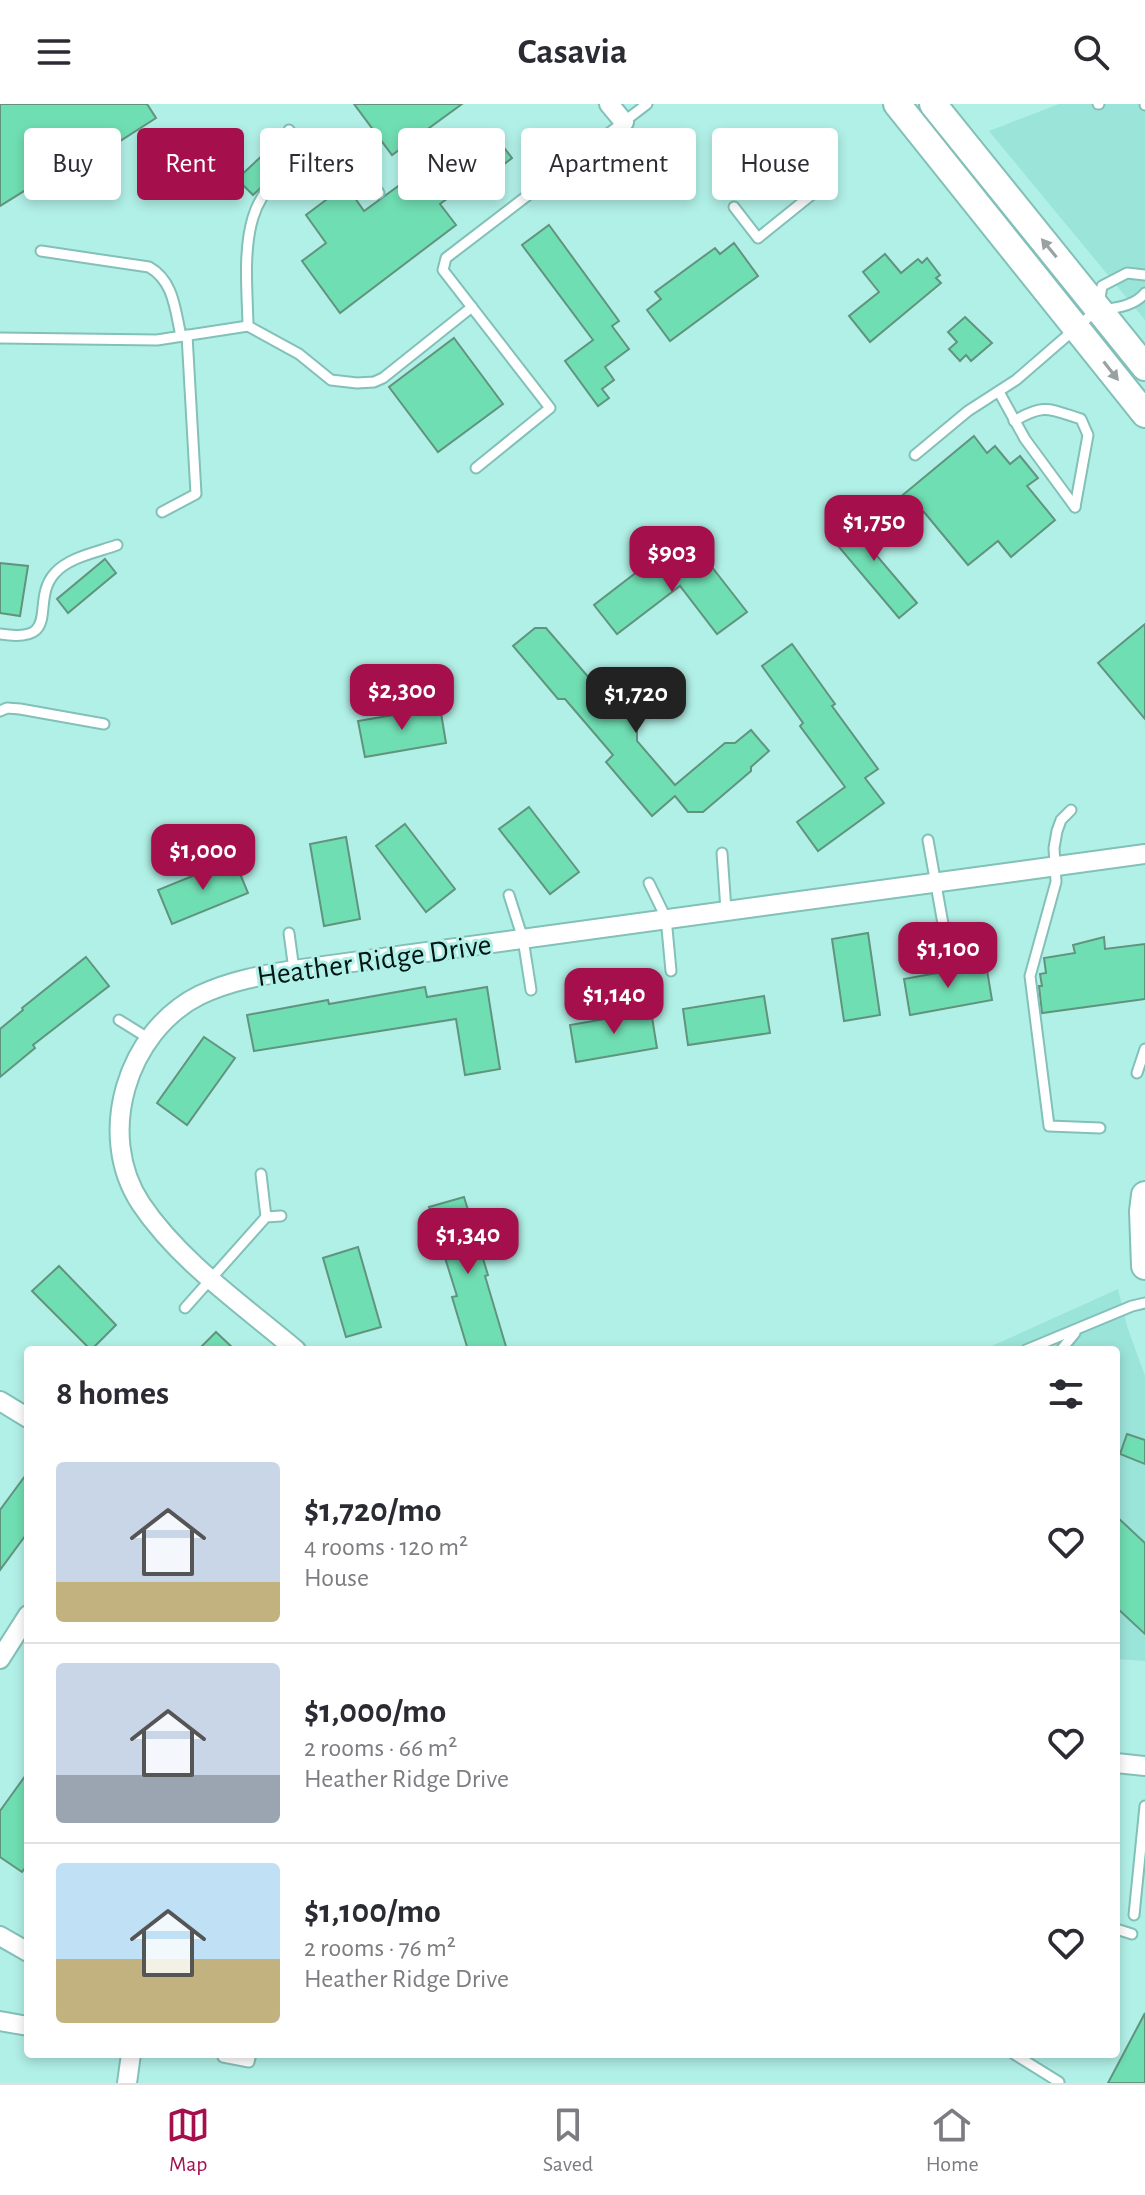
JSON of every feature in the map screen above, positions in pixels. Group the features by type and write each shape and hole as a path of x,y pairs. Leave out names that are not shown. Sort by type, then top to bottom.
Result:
{"main road":[{"path":"897,104 1145,414"},
{"path":"933,104 1145,367"},
{"path":"1144,1206 1145,1266"}],"street":[{"path":"609,104 624,122"},
{"name":"Heather Ridge Drive","path":"291,1346 162,1233 139,1201 126,1169 120,1137 126,1083 148,1038 174,1013 200,995 251,977 294,970 1145,854"},
{"path":"0,1401 24,1416"},
{"path":"0,1659 24,1621"},
{"path":"1120,1763 1145,1766"},
{"path":"0,1936 24,1950"},
{"path":"0,2021 24,2025"},
{"path":"127,2083 130,2058"}],"lane":[{"path":"476,468 550,408 443,270 446,258 647,104"},
{"path":"248,326 247,238 260,200"},
{"path":"734,207 758,238 805,200"},
{"path":"41,251 149,267 161,274 169,285 184,336 196,494 162,512"},
{"path":"1098,309 1102,286 1127,273 1145,275"},
{"path":"915,455 968,411 999,392 1098,309 1119,308 1145,293"},
{"path":"0,338 157,340 248,326 299,354 331,380 374,382 472,307"},
{"path":"0,346 13,338"},
{"path":"999,392 1014,421 1025,439 1075,507 1088,435 1081,419 1048,408 1035,409 1014,421"},
{"path":"0,634 25,636 33,632 43,618 46,585 56,570 117,545"},
{"path":"0,711 20,709 104,724"},
{"path":"1071,810 1061,820 1057,831 1056,882 1030,976 1049,1126 1100,1128"},
{"path":"928,840 945,935"},
{"path":"722,853 726,910"},
{"path":"649,883 666,918 671,971"},
{"path":"509,895 523,939 531,990"},
{"path":"289,933 294,970"},
{"path":"119,1020 148,1038"},
{"path":"1137,1073 1145,1049"},
{"path":"261,1174 266,1217"},
{"path":"185,1308 266,1217 281,1216"},
{"path":"1036,1346 1145,1303"},
{"path":"1064,1346 1077,1330"},
{"path":"1134,1915 1145,1806"},
{"path":"1120,1930 1132,1934"},
{"path":"228,2058 249,2062 250,2058"},
{"path":"1020,2058 1059,2082"}],"shaded area":[{"path":"1059,104 1145,104 1145,320 989,131"},
{"path":"1118,1289 1145,1376 1145,1661 1120,1659 1120,1346 992,1346"}],"building":[{"path":"0,104 147,104 156,118 121,140 121,128 24,128 24,191 0,206"},
{"path":"354,104 462,104 429,128 398,128 398,151 392,155 382,142 382,128 372,128"},
{"path":"505,149 512,158 505,163"},
{"path":"260,158 260,188 253,195 244,186 244,172"},
{"path":"398,186 398,200 445,200 440,204 456,225 340,313 302,261 326,243 306,215 326,200 356,200 364,211"},
{"path":"549,225 619,321 612,326 629,349 605,367 614,380 602,389 609,398 598,406 565,361 593,340 522,245"},
{"path":"734,243 758,276 670,341 647,310 661,299 655,292 715,248 720,254"},
{"path":"885,254 901,273 918,259 922,263 927,258 940,275 936,278 941,283 870,342 849,316 879,292 863,272"},
{"path":"965,317 992,343 971,361 966,355 960,361 949,349 957,342 948,332"},
{"path":"454,338 503,404 438,452 389,387"},
{"path":"974,436 987,453 995,446 1010,464 1020,456 1038,478 1027,486 1055,520 1011,557 998,541 968,565 924,512 904,528 887,508"},
{"path":"871,509 885,526 865,542 917,603 899,618 833,540"},
{"path":"701,553 747,612 717,634 680,586 617,634 594,605 659,555 673,574"},
{"path":"105,559 116,573 68,613 57,599"},
{"path":"0,563 28,566 20,616 0,613"},
{"path":"1145,624 1145,719 1098,663"},
{"path":"535,628 546,628 590,679 594,675 637,725 637,741 675,785 725,743 735,743 751,730 769,751 751,767 751,771 703,812 688,812 675,796 652,816 606,762 613,755 565,699 558,699 513,646"},
{"path":"792,644 878,769 865,778 884,803 818,851 797,822 845,787 800,726 803,723 762,666"},
{"path":"440,707 446,743 365,757 358,721"},
{"path":"529,807 579,872 550,894 499,829"},
{"path":"405,824 455,889 426,912 376,846"},
{"path":"346,837 360,919 324,926 310,844"},
{"path":"234,859 248,893 172,924 158,890"},
{"path":"868,933 880,1015 844,1021 832,939"},
{"path":"1104,937 1105,949 1145,944 1145,999 1042,1013 1039,986 1042,986 1040,974 1046,973 1044,958 1075,953 1073,945"},
{"path":"86,957 109,986 33,1045 35,1048 0,1077 0,1029"},
{"path":"986,964 992,1000 910,1015 904,979"},
{"path":"425,987 427,997 487,987 500,1069 465,1075 456,1019 254,1051 247,1015"},
{"path":"764,996 770,1033 688,1045 683,1009"},
{"path":"651,1011 657,1048 576,1062 570,1025"},
{"path":"204,1037 235,1058 187,1125 157,1103"},
{"path":"464,1197 506,1346 467,1346 452,1297 457,1296 429,1207"},
{"path":"358,1247 381,1327 346,1337 323,1258"},
{"path":"59,1266 116,1325 95,1346 87,1346 32,1291"},
{"path":"216,1332 231,1346 202,1346"},
{"path":"1127,1434 1145,1440 1145,1464 1120,1454"},
{"path":"24,1477 24,1537 0,1570 0,1510"},
{"path":"1120,1520 1145,1543 1145,1634 1120,1611"},
{"path":"24,1778 22,1872 0,1857 0,1811"},
{"path":"1145,2013 1145,2083 1108,2083"}]}
